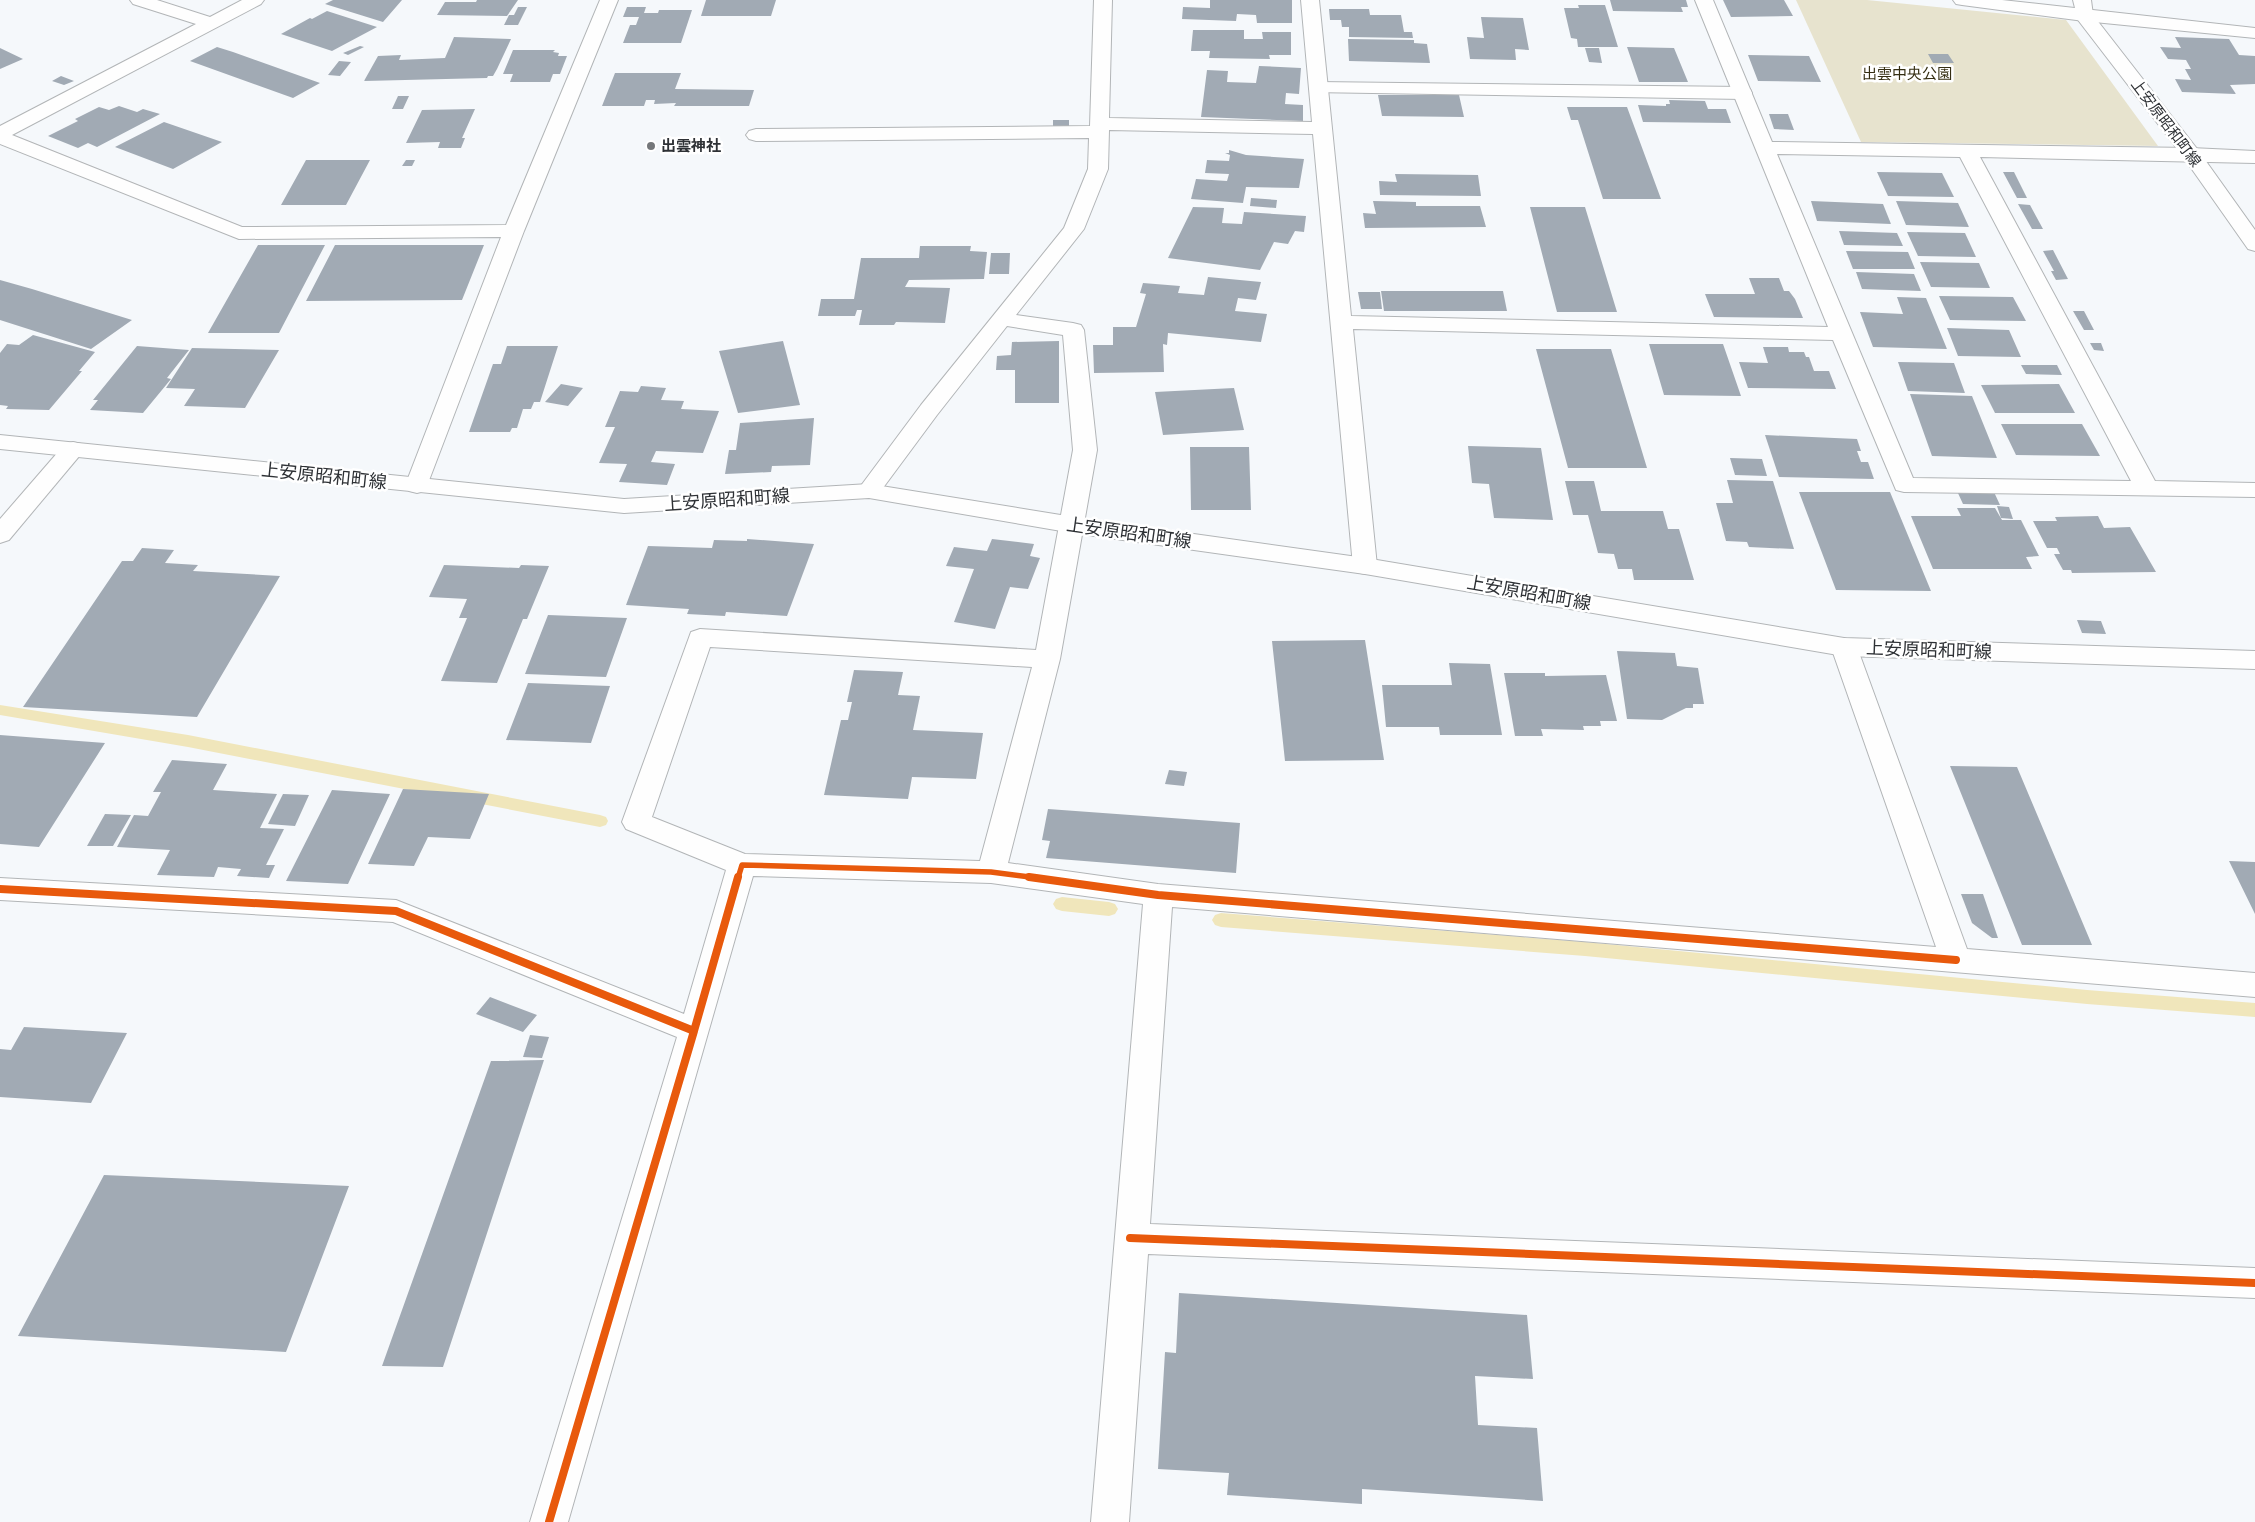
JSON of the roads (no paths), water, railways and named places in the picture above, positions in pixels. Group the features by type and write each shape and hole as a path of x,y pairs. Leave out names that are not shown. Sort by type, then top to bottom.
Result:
{"street":[{"path":"139,0 210,23"},
{"path":"0,135 255,0"},
{"path":"417,486 514,231 609,0"},
{"path":"869,491 929,410 1074,229 1098,169 1103,0"},
{"path":"1310,0 1365,566"},
{"path":"1704,0 1904,485 2255,490"},
{"path":"1962,0 2083,8 2255,33"},
{"name":"上安原昭和町線","path":"2083,8 2191,154 2255,245"},
{"path":"1318,88 1743,93"},
{"path":"756,135 1100,128 1322,128"},
{"path":"0,135 240,233 514,231"},
{"path":"1766,148 2191,154 2255,157"},
{"path":"1967,151 2147,488"},
{"path":"990,872 1047,660 1085,450 1073,330 1001,319"},
{"path":"1341,322 1842,334"},
{"name":"上安原昭和町線","path":"0,442 624,506 869,491 1072,525 1365,566 1844,647 2255,660"},
{"path":"0,535 73,450"},
{"path":"0,521 22,508"},
{"path":"1047,660 700,638 636,822 742,865 990,872 1158,895 2255,985"},
{"path":"1844,647 1956,960"},
{"path":"548,1522 742,865"},
{"path":"0,889 396,911 694,1031"},
{"path":"1110,1522 1130,1238 1158,895"},
{"path":"1130,1238 2255,1283"}],"waterway":[{"path":"0,710 188,741 600,821"},
{"path":"1062,904 1109,909"},
{"path":"1221,920 1585,949 2087,997 2255,1010"}],"place":[{"name":"出雲神社","path":"651,146"}],"park label":[{"name":"出雲中央公園","path":"1907,74"}]}
